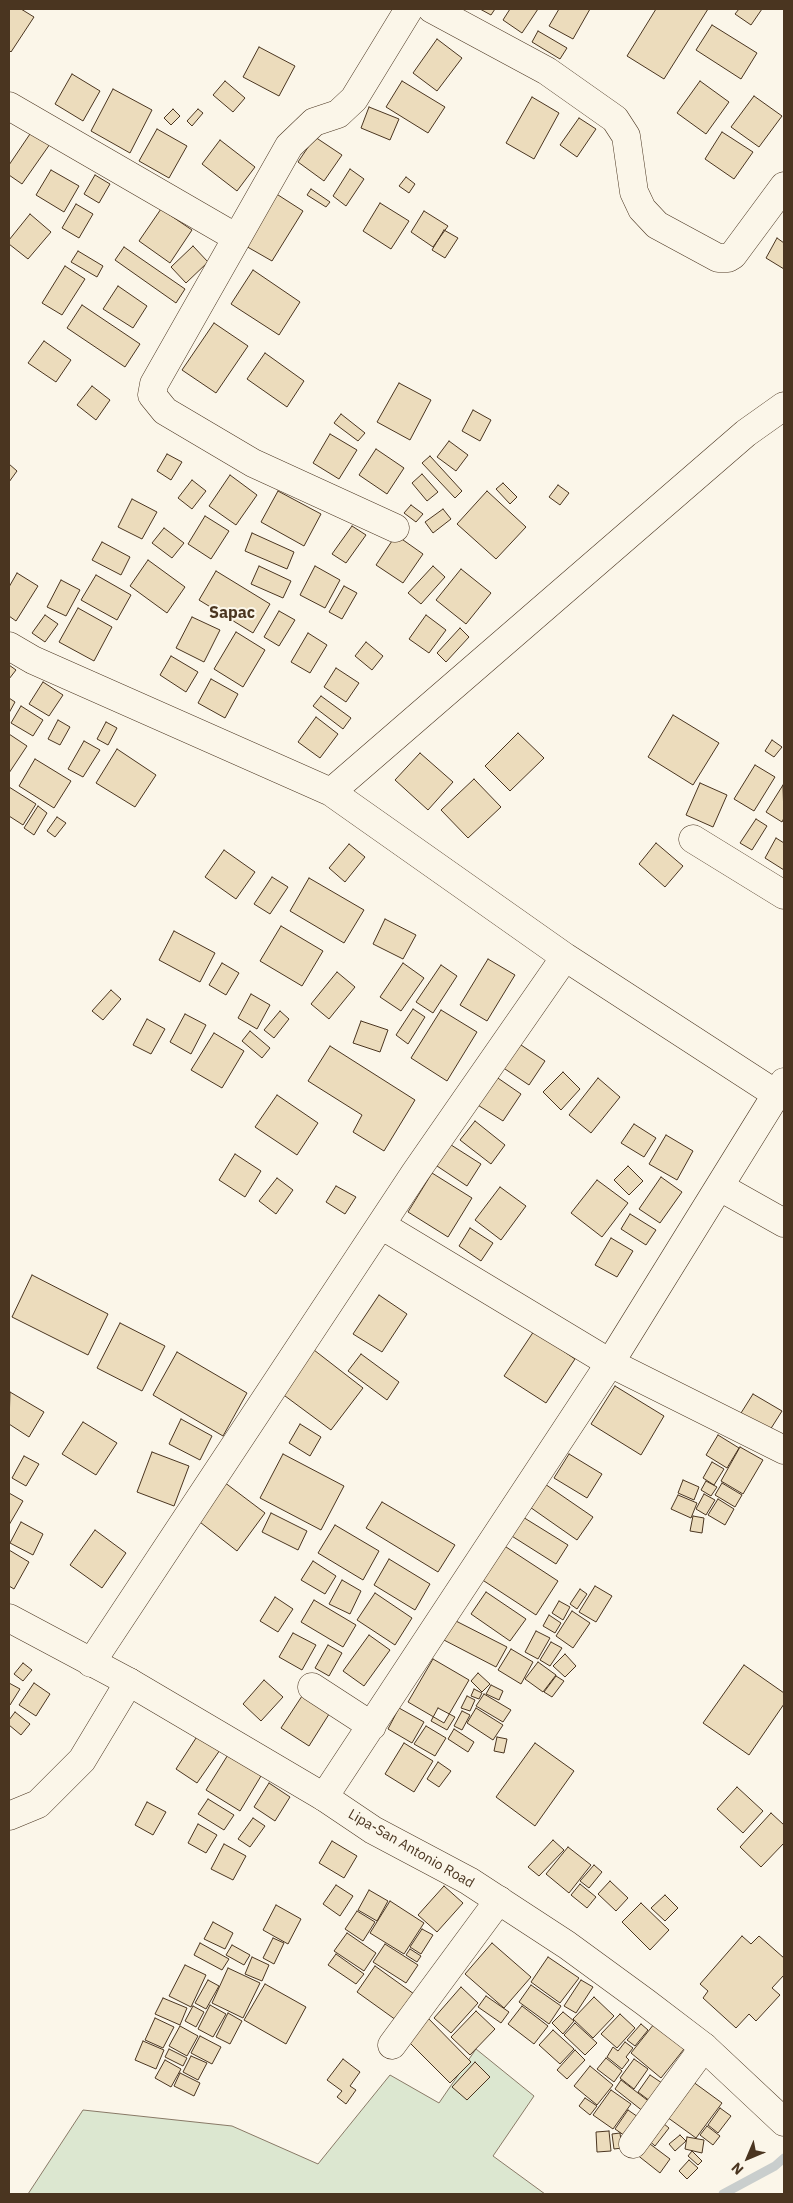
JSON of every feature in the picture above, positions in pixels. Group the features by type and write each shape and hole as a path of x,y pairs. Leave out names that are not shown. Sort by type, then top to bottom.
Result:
{"street":[{"path":"395,528 253,463 165,411 152,395 154,384 289,146 314,122 338,114 354,99 409,9"},
{"path":"432,9 548,71 615,119 626,136 634,192 642,209 657,225 718,258 728,258 734,255 784,186"},
{"path":"9,106 237,238"},
{"path":"331,792 738,440 784,406"},
{"path":"9,646 33,660 331,792 565,958 780,1088 610,1362 324,1797"},
{"path":"693,839 784,895"},
{"path":"92,1663 381,1225 565,958"},
{"path":"720,1187 784,1223"},
{"path":"381,1225 610,1362 784,1450"},
{"name":"Lipa-San Antonio Road","path":"9,1618 129,1682 324,1797 373,1830 469,1881 499,1900 567,1945 704,2047 783,2121"},
{"path":"9,1816 38,1804 82,1760 129,1682"},
{"path":"312,1687 372,1726"},
{"path":"392,2045 499,1900"},
{"path":"633,2144 704,2047"}],"green space":[{"path":"476,2049 534,2096 493,2156 545,2194 28,2194 83,2110 232,2126 318,2164 390,2075 439,2103"}],"building":[{"path":"9,9 21,9 34,17 11,52 9,50"},
{"path":"480,9 495,9 491,15"},
{"path":"510,9 538,9 522,33 503,20"},
{"path":"559,9 590,9 573,39 549,26"},
{"path":"656,9 708,9 664,79 627,56"},
{"path":"739,9 762,9 751,25 735,14"},
{"path":"712,25 757,53 741,79 696,50"},
{"path":"538,31 567,48 560,59 532,42"},
{"path":"437,39 462,58 437,91 413,73"},
{"path":"259,47 295,66 279,96 243,77"},
{"path":"72,74 100,91 83,121 55,104"},
{"path":"225,81 245,98 233,112 213,95"},
{"path":"402,81 445,107 428,133 386,107"},
{"path":"700,81 729,102 706,134 677,113"},
{"path":"113,89 152,110 130,153 91,131"},
{"path":"754,96 782,116 759,147 731,127"},
{"path":"532,97 559,113 534,159 506,143"},
{"path":"369,107 399,119 390,140 361,128"},
{"path":"173,109 180,116 171,125 164,118"},
{"path":"198,109 203,113 192,126 187,121"},
{"path":"579,118 596,129 577,157 560,145"},
{"path":"157,129 187,146 169,178 139,161"},
{"path":"32,131 50,144 22,184 9,175 9,165"},
{"path":"722,132 753,152 734,179 705,159"},
{"path":"315,137 342,155 324,181 298,162"},
{"path":"220,140 255,167 237,191 202,164"},
{"path":"350,169 364,179 346,206 333,196"},
{"path":"51,170 79,186 64,212 36,195"},
{"path":"95,175 110,184 99,203 84,194"},
{"path":"406,177 415,184 409,193 399,186"},
{"path":"311,189 330,202 326,207 307,195"},
{"path":"275,193 303,211 272,261 244,245"},
{"path":"380,203 409,221 391,249 363,231"},
{"path":"76,204 93,214 79,238 62,228"},
{"path":"161,209 192,230 170,263 139,241"},
{"path":"424,211 448,226 433,247 411,232"},
{"path":"30,214 51,232 28,259 9,244 9,240"},
{"path":"444,230 458,238 445,258 432,250"},
{"path":"777,238 784,243 784,269 766,258"},
{"path":"193,246 208,262 186,283 171,267"},
{"path":"124,247 185,289 176,303 115,260"},
{"path":"78,251 103,266 97,277 71,262"},
{"path":"65,266 85,279 62,315 42,303"},
{"path":"253,270 300,302 279,335 231,304"},
{"path":"118,286 147,306 133,328 103,309"},
{"path":"82,305 140,344 125,367 67,328"},
{"path":"214,323 248,346 216,393 182,370"},
{"path":"44,341 71,360 56,382 28,363"},
{"path":"265,353 304,381 287,407 247,379"},
{"path":"399,383 431,400 410,440 377,422"},
{"path":"92,386 110,400 96,420 77,405"},
{"path":"473,410 491,420 480,441 462,431"},
{"path":"341,414 365,433 358,441 334,423"},
{"path":"330,434 357,450 339,479 313,463"},
{"path":"449,441 468,455 456,471 437,457"},
{"path":"376,449 404,468 387,494 359,475"},
{"path":"167,454 182,462 171,480 157,471"},
{"path":"430,456 462,491 455,498 422,463"},
{"path":"9,464 17,471 9,482"},
{"path":"422,474 438,492 427,501 412,483"},
{"path":"230,475 257,495 236,525 209,506"},
{"path":"192,480 206,491 192,509 178,498"},
{"path":"503,483 517,497 510,504 496,489"},
{"path":"558,485 569,493 560,505 549,497"},
{"path":"278,491 321,514 304,546 261,522"},
{"path":"487,491 526,527 496,559 457,524"},
{"path":"132,499 157,512 142,539 118,527"},
{"path":"411,505 423,514 416,522 404,513"},
{"path":"443,509 451,519 433,533 425,522"},
{"path":"205,516 229,531 211,559 188,544"},
{"path":"352,526 366,535 346,563 332,554"},
{"path":"164,528 184,543 172,558 152,543"},
{"path":"252,533 294,552 287,569 245,551"},
{"path":"396,535 423,554 403,583 376,565"},
{"path":"102,542 130,557 121,575 92,560"},
{"path":"148,560 185,587 167,613 130,586"},
{"path":"259,566 291,581 283,598 251,584"},
{"path":"315,566 340,580 325,608 300,595"},
{"path":"433,566 445,577 421,604 408,593"},
{"path":"461,569 491,593 466,624 436,600"},
{"path":"216,571 270,604 253,633 199,600"},
{"path":"17,573 38,586 16,621 9,616 9,587"},
{"path":"96,575 131,595 117,620 81,600"},
{"path":"61,580 80,590 66,616 47,607"},
{"path":"344,586 357,593 342,619 329,612"},
{"path":"78,608 112,627 94,661 59,642"},
{"path":"279,611 295,620 279,646 264,637"},
{"path":"45,615 58,624 45,642 32,633"},
{"path":"426,615 446,630 429,653 409,639"},
{"path":"192,617 220,630 204,662 176,648"},
{"path":"460,628 469,637 446,662 437,653"},
{"path":"236,632 265,650 243,687 214,669"},
{"path":"308,633 327,645 310,673 291,662"},
{"path":"366,642 383,656 372,670 355,656"},
{"path":"171,656 198,672 186,692 160,675"},
{"path":"9,665 16,670 9,679"},
{"path":"336,668 359,683 346,702 324,687"},
{"path":"211,679 238,694 225,718 198,703"},
{"path":"43,682 63,695 49,716 29,704"},
{"path":"321,696 351,718 343,729 313,706"},
{"path":"9,698 15,702 9,713"},
{"path":"21,706 43,720 33,736 11,723"},
{"path":"673,715 719,743 693,785 648,757"},
{"path":"316,717 338,734 320,758 298,742"},
{"path":"58,720 70,727 60,745 48,739"},
{"path":"106,722 117,728 108,745 97,739"},
{"path":"518,733 544,758 510,791 485,766"},
{"path":"9,734 27,746 9,773"},
{"path":"772,740 782,747 774,757 765,751"},
{"path":"84,741 100,750 83,777 68,769"},
{"path":"117,749 156,775 135,807 96,783"},
{"path":"420,753 453,782 428,810 395,780"},
{"path":"35,759 71,781 54,808 19,786"},
{"path":"755,765 775,777 754,811 734,799"},
{"path":"474,779 501,807 468,838 441,810"},
{"path":"700,783 727,795 713,827 686,815"},
{"path":"783,785 784,818 782,822 766,812"},
{"path":"9,787 36,804 23,825 9,816"},
{"path":"38,806 47,813 34,835 24,828"},
{"path":"57,817 66,823 55,837 47,831"},
{"path":"756,819 767,826 752,850 740,843"},
{"path":"776,838 784,843 784,870 765,858"},
{"path":"656,843 683,866 665,887 639,864"},
{"path":"349,844 365,857 345,882 329,868"},
{"path":"224,850 255,872 236,899 205,877"},
{"path":"272,877 288,887 270,914 254,904"},
{"path":"309,878 364,910 344,943 290,911"},
{"path":"385,919 416,935 403,959 373,944"},
{"path":"281,926 323,951 302,986 260,961"},
{"path":"174,931 215,953 200,982 159,960"},
{"path":"488,959 515,975 487,1021 460,1005"},
{"path":"222,963 239,973 226,995 209,985"},
{"path":"403,963 424,978 401,1011 380,997"},
{"path":"441,965 457,976 433,1013 416,1002"},
{"path":"337,972 355,987 329,1019 311,1004"},
{"path":"111,990 121,999 103,1020 92,1011"},
{"path":"251,994 270,1005 257,1029 238,1018"},
{"path":"413,1009 425,1017 408,1044 396,1035"},
{"path":"441,1010 477,1032 447,1081 411,1058"},
{"path":"280,1011 289,1019 274,1038 264,1030"},
{"path":"185,1014 206,1025 191,1054 170,1042"},
{"path":"147,1019 165,1029 151,1054 133,1045"},
{"path":"361,1021 388,1030 380,1052 353,1043"},
{"path":"250,1031 270,1048 262,1058 242,1041"},
{"path":"214,1033 244,1051 222,1088 191,1070"},
{"path":"518,1043 545,1061 529,1085 502,1067"},
{"path":"330,1046 415,1100 384,1151 353,1132 362,1115 308,1081"},
{"path":"563,1072 580,1089 561,1110 543,1092"},
{"path":"492,1074 521,1094 503,1121 473,1102"},
{"path":"598,1078 620,1097 591,1133 569,1115"},
{"path":"277,1095 318,1123 297,1155 255,1127"},
{"path":"475,1121 505,1145 491,1164 460,1140"},
{"path":"634,1124 656,1138 644,1157 621,1143"},
{"path":"666,1135 693,1151 677,1180 649,1164"},
{"path":"448,1143 481,1164 467,1186 434,1164"},
{"path":"235,1154 261,1171 245,1197 219,1180"},
{"path":"628,1166 643,1181 629,1195 614,1180"},
{"path":"432,1173 472,1198 448,1237 408,1212"},
{"path":"661,1177 682,1192 660,1223 639,1209"},
{"path":"277,1178 293,1190 276,1214 259,1201"},
{"path":"597,1180 628,1203 602,1237 571,1213"},
{"path":"336,1186 356,1197 345,1214 326,1202"},
{"path":"500,1187 526,1206 501,1240 475,1220"},
{"path":"630,1214 656,1230 646,1245 621,1229"},
{"path":"470,1228 493,1243 481,1261 459,1246"},
{"path":"611,1238 633,1251 617,1277 595,1265"},
{"path":"32,1275 108,1314 88,1355 12,1317"},
{"path":"379,1295 407,1314 382,1352 353,1334"},
{"path":"120,1323 165,1346 142,1391 97,1368"},
{"path":"534,1331 575,1359 546,1403 504,1376"},
{"path":"314,1350 363,1388 331,1430 281,1393"},
{"path":"177,1352 247,1393 223,1436 153,1395"},
{"path":"361,1354 399,1382 387,1400 348,1371"},
{"path":"615,1386 664,1416 641,1455 591,1424"},
{"path":"10,1392 44,1412 29,1437 9,1424"},
{"path":"753,1394 782,1411 770,1430 741,1413"},
{"path":"181,1419 212,1436 200,1460 169,1444"},
{"path":"83,1422 117,1443 96,1475 62,1454"},
{"path":"300,1424 321,1437 310,1456 289,1443"},
{"path":"718,1435 739,1448 727,1468 706,1455"},
{"path":"740,1447 763,1460 743,1494 721,1481"},
{"path":"152,1452 189,1466 174,1506 137,1492"},
{"path":"283,1454 344,1486 321,1530 260,1498"},
{"path":"569,1454 602,1474 587,1498 554,1478"},
{"path":"24,1456 39,1464 26,1486 12,1478"},
{"path":"712,1462 724,1469 714,1485 703,1478"},
{"path":"683,1480 699,1487 694,1500 678,1493"},
{"path":"706,1481 717,1487 711,1496 701,1490"},
{"path":"224,1482 265,1513 237,1551 196,1519"},
{"path":"542,1482 593,1517 577,1540 527,1505"},
{"path":"722,1483 742,1495 735,1507 715,1495"},
{"path":"9,1493 23,1501 9,1525"},
{"path":"704,1494 715,1500 706,1515 696,1509"},
{"path":"678,1495 697,1503 691,1518 671,1509"},
{"path":"718,1499 734,1509 725,1525 708,1515"},
{"path":"382,1502 455,1545 438,1572 366,1528"},
{"path":"271,1513 307,1531 298,1550 262,1532"},
{"path":"518,1514 568,1545 556,1564 507,1533"},
{"path":"693,1516 704,1518 702,1533 690,1531"},
{"path":"21,1522 43,1534 33,1555 10,1543"},
{"path":"335,1525 379,1551 363,1580 318,1553"},
{"path":"95,1530 126,1553 102,1588 70,1565"},
{"path":"503,1545 558,1581 536,1615 481,1579"},
{"path":"9,1550 29,1562 14,1589 9,1586"},
{"path":"389,1559 430,1584 415,1610 374,1585"},
{"path":"313,1561 336,1576 325,1594 301,1580"},
{"path":"342,1580 361,1591 350,1614 329,1604"},
{"path":"595,1586 612,1596 596,1622 579,1612"},
{"path":"580,1589 587,1594 577,1609 570,1604"},
{"path":"486,1592 526,1619 510,1641 471,1614"},
{"path":"375,1593 412,1618 395,1645 357,1620"},
{"path":"275,1597 293,1609 278,1632 260,1621"},
{"path":"314,1600 356,1625 343,1647 301,1622"},
{"path":"559,1601 570,1607 563,1620 552,1613"},
{"path":"572,1611 590,1623 573,1648 556,1636"},
{"path":"549,1615 561,1623 555,1633 543,1626"},
{"path":"452,1619 507,1647 496,1667 442,1639"},
{"path":"536,1631 550,1638 538,1659 525,1652"},
{"path":"293,1633 316,1645 302,1670 279,1657"},
{"path":"369,1635 390,1650 364,1686 343,1671"},
{"path":"551,1642 562,1648 550,1666 540,1660"},
{"path":"328,1645 342,1653 329,1676 315,1668"},
{"path":"511,1649 533,1662 521,1684 498,1670"},
{"path":"565,1654 576,1666 565,1677 553,1666"},
{"path":"433,1659 469,1680 444,1723 408,1702"},
{"path":"538,1662 556,1675 543,1692 525,1679"},
{"path":"23,1663 32,1670 23,1681 14,1674"},
{"path":"744,1665 784,1693 784,1704 749,1755 703,1723"},
{"path":"478,1673 490,1684 482,1692 471,1681"},
{"path":"556,1676 564,1681 552,1697 544,1692"},
{"path":"264,1680 283,1697 261,1721 243,1704"},
{"path":"9,1683 20,1689 10,1705 9,1704"},
{"path":"34,1683 50,1694 36,1716 19,1705"},
{"path":"491,1685 503,1691 499,1700 486,1694"},
{"path":"474,1689 482,1693 479,1699 471,1696"},
{"path":"304,1693 331,1711 309,1746 281,1728"},
{"path":"484,1694 511,1710 503,1722 476,1706"},
{"path":"467,1696 475,1700 470,1711 461,1708"},
{"path":"399,1708 424,1722 412,1743 388,1729"},
{"path":"438,1708 455,1717 447,1730 431,1721"},
{"path":"476,1708 503,1725 493,1740 467,1723"},
{"path":"462,1711 470,1715 462,1730 454,1726"},
{"path":"15,1712 30,1724 21,1735 9,1725 9,1720"},
{"path":"426,1726 446,1738 435,1756 414,1744"},
{"path":"454,1729 474,1742 468,1752 448,1739"},
{"path":"198,1735 220,1750 197,1783 176,1769"},
{"path":"497,1737 507,1739 504,1753 494,1751"},
{"path":"404,1743 433,1761 414,1792 385,1774"},
{"path":"535,1743 574,1771 535,1826 496,1797"},
{"path":"231,1750 264,1771 240,1811 206,1790"},
{"path":"438,1762 451,1771 439,1787 427,1779"},
{"path":"269,1783 290,1797 275,1821 254,1807"},
{"path":"737,1787 763,1811 743,1833 717,1809"},
{"path":"208,1799 234,1815 224,1830 198,1814"},
{"path":"147,1802 166,1812 153,1835 135,1825"},
{"path":"771,1813 784,1825 784,1843 761,1867 740,1847"},
{"path":"253,1818 265,1826 250,1847 238,1839"},
{"path":"198,1824 217,1835 206,1853 188,1843"},
{"path":"553,1840 564,1850 539,1876 528,1867"},
{"path":"332,1841 357,1856 344,1878 319,1863"},
{"path":"224,1844 246,1856 233,1880 211,1869"},
{"path":"568,1847 591,1865 569,1893 546,1874"},
{"path":"594,1865 602,1872 589,1888 580,1881"},
{"path":"610,1881 628,1898 616,1911 598,1894"},
{"path":"580,1884 596,1897 587,1908 571,1895"},
{"path":"336,1885 353,1896 340,1916 323,1904"},
{"path":"444,1886 463,1903 437,1932 418,1915"},
{"path":"369,1890 388,1901 377,1921 358,1910"},
{"path":"665,1895 678,1908 665,1921 651,1908"},
{"path":"390,1901 424,1923 404,1954 370,1933"},
{"path":"641,1903 669,1930 650,1950 622,1922"},
{"path":"276,1905 301,1919 288,1944 263,1930"},
{"path":"357,1911 375,1922 363,1941 345,1929"},
{"path":"213,1922 233,1933 225,1949 204,1939"},
{"path":"422,1929 433,1935 421,1954 410,1947"},
{"path":"347,1933 376,1953 364,1971 334,1951"},
{"path":"742,1936 751,1944 759,1936 784,1958 784,1975 772,1988 780,1995 756,2021 749,2014 736,2028 703,1998 708,1991 700,1984"},
{"path":"273,1938 284,1943 274,1964 263,1958"},
{"path":"200,1943 229,1959 222,1970 194,1955"},
{"path":"492,1943 531,1977 504,2008 465,1974"},
{"path":"385,1944 418,1965 406,1983 373,1962"},
{"path":"232,1945 250,1955 244,1965 226,1955"},
{"path":"410,1949 421,1956 417,1962 406,1955"},
{"path":"336,1954 364,1974 356,1984 328,1965"},
{"path":"252,1957 269,1965 262,1981 245,1974"},
{"path":"548,1957 579,1978 560,2003 531,1982"},
{"path":"185,1965 206,1975 191,2007 169,1996"},
{"path":"375,1966 414,1994 396,2020 357,1992"},
{"path":"228,1968 260,1983 243,2018 212,2003"},
{"path":"208,1980 219,1986 206,2009 195,2003"},
{"path":"581,1980 593,1987 576,2013 564,2006"},
{"path":"265,1984 306,2007 286,2044 244,2020"},
{"path":"531,1985 561,2006 549,2024 519,2002"},
{"path":"461,1987 478,2003 451,2033 434,2018"},
{"path":"486,1996 509,2012 501,2023 478,2007"},
{"path":"594,1997 614,2016 593,2038 573,2019"},
{"path":"163,1998 187,2008 180,2025 155,2014"},
{"path":"210,2005 226,2014 213,2037 198,2029"},
{"path":"193,2006 204,2012 196,2027 185,2021"},
{"path":"522,2006 548,2026 534,2044 508,2024"},
{"path":"476,2011 495,2029 470,2055 451,2037"},
{"path":"563,2012 574,2021 563,2034 552,2023"},
{"path":"228,2013 242,2021 230,2044 216,2037"},
{"path":"620,2014 635,2028 617,2048 601,2034"},
{"path":"426,2016 471,2062 450,2083 404,2037"},
{"path":"155,2018 174,2027 163,2048 145,2040"},
{"path":"575,2023 597,2043 585,2055 564,2035"},
{"path":"641,2024 648,2030 635,2046 627,2040"},
{"path":"654,2024 684,2049 661,2078 631,2053"},
{"path":"180,2026 198,2036 187,2056 169,2046"},
{"path":"553,2030 574,2049 560,2064 539,2045"},
{"path":"200,2036 221,2047 212,2064 191,2053"},
{"path":"143,2041 164,2050 156,2069 135,2060"},
{"path":"625,2042 633,2048 626,2057 629,2060 622,2069 607,2057 613,2047 618,2051"},
{"path":"169,2049 187,2058 183,2066 165,2057"},
{"path":"575,2050 585,2060 567,2079 557,2070"},
{"path":"191,2056 207,2063 198,2080 183,2072"},
{"path":"606,2058 622,2071 614,2082 597,2069"},
{"path":"343,2059 360,2072 350,2086 356,2090 346,2104 337,2097 342,2091 327,2080"},
{"path":"634,2059 648,2069 634,2089 620,2078"},
{"path":"165,2060 181,2069 171,2087 155,2078"},
{"path":"475,2062 490,2077 467,2100 452,2087"},
{"path":"590,2066 613,2085 597,2105 574,2086"},
{"path":"180,2073 200,2083 194,2096 174,2086"},
{"path":"650,2075 662,2083 650,2101 638,2092"},
{"path":"685,2076 722,2103 696,2138 660,2112"},
{"path":"621,2080 651,2103 644,2112 615,2089"},
{"path":"611,2090 631,2104 613,2129 593,2115"},
{"path":"585,2098 597,2106 590,2115 579,2106"},
{"path":"720,2108 731,2116 718,2133 708,2125"},
{"path":"628,2110 641,2119 628,2138 615,2129"},
{"path":"658,2119 669,2128 655,2146 644,2136"},
{"path":"707,2126 720,2136 713,2145 700,2135"},
{"path":"609,2131 611,2151 597,2152 596,2132"},
{"path":"620,2133 622,2148 614,2149 612,2134"},
{"path":"680,2135 686,2141 675,2151 669,2144"},
{"path":"687,2137 704,2140 702,2153 685,2149"},
{"path":"646,2141 670,2159 660,2173 636,2154"},
{"path":"692,2151 702,2161 698,2165 688,2156"},
{"path":"689,2160 698,2168 687,2179 679,2171"}],"waterway":[{"path":"723,2194 775,2166 784,2158"}],"district":[{"name":"Sapac","path":"232,613"}]}
